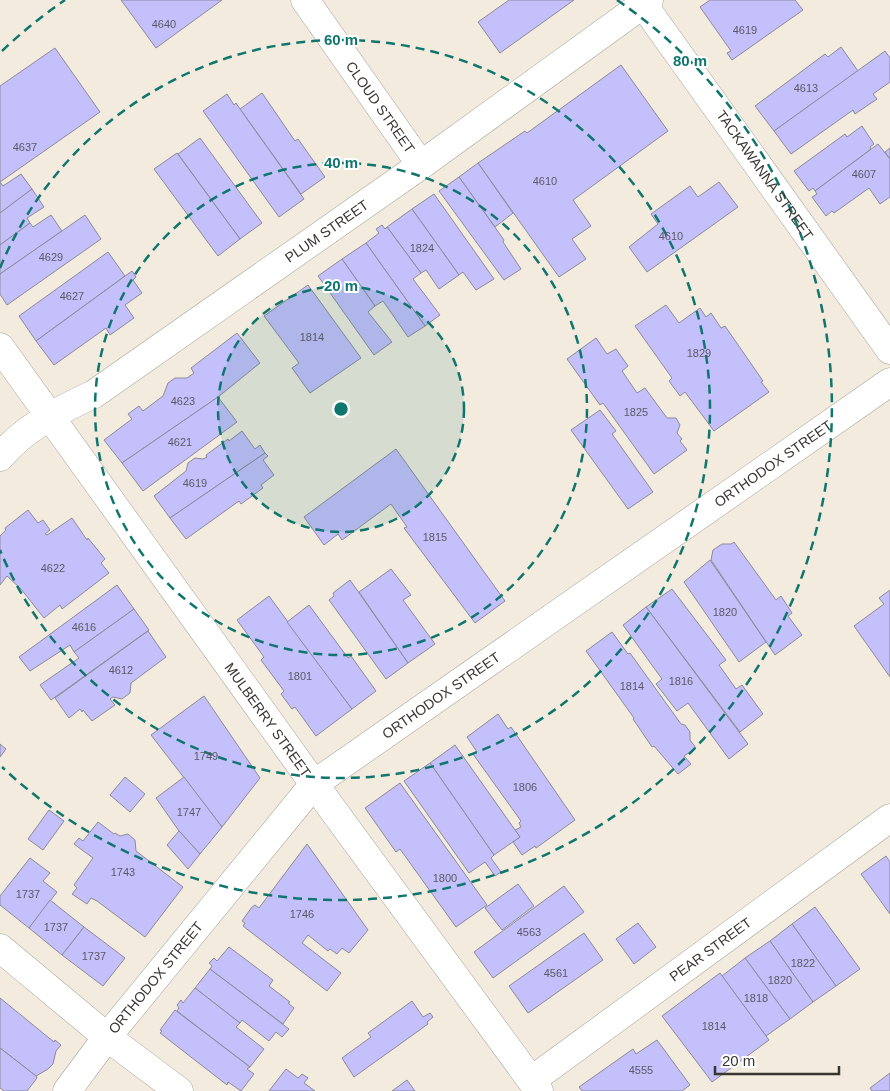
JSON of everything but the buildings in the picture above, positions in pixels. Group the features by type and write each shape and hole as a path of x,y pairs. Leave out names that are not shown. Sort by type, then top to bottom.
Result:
{"street":[{"name":"CLOUD STREET","path":"305,0 421,165"},
{"name":"PLUM STREET","path":"0,457 10,445 50,416 94,394 421,165 644,1"},
{"name":"TACKAWANNA STREET","path":"644,1 890,350"},
{"name":"MULBERRY STREET","path":"0,347 314,784 535,1086"},
{"name":"ORTHODOX STREET","path":"67,1091 107,1037 314,784 890,382"},
{"name":"PEAR STREET","path":"535,1086 890,818"},
{"path":"0,948 107,1037 180,1091"}]}
